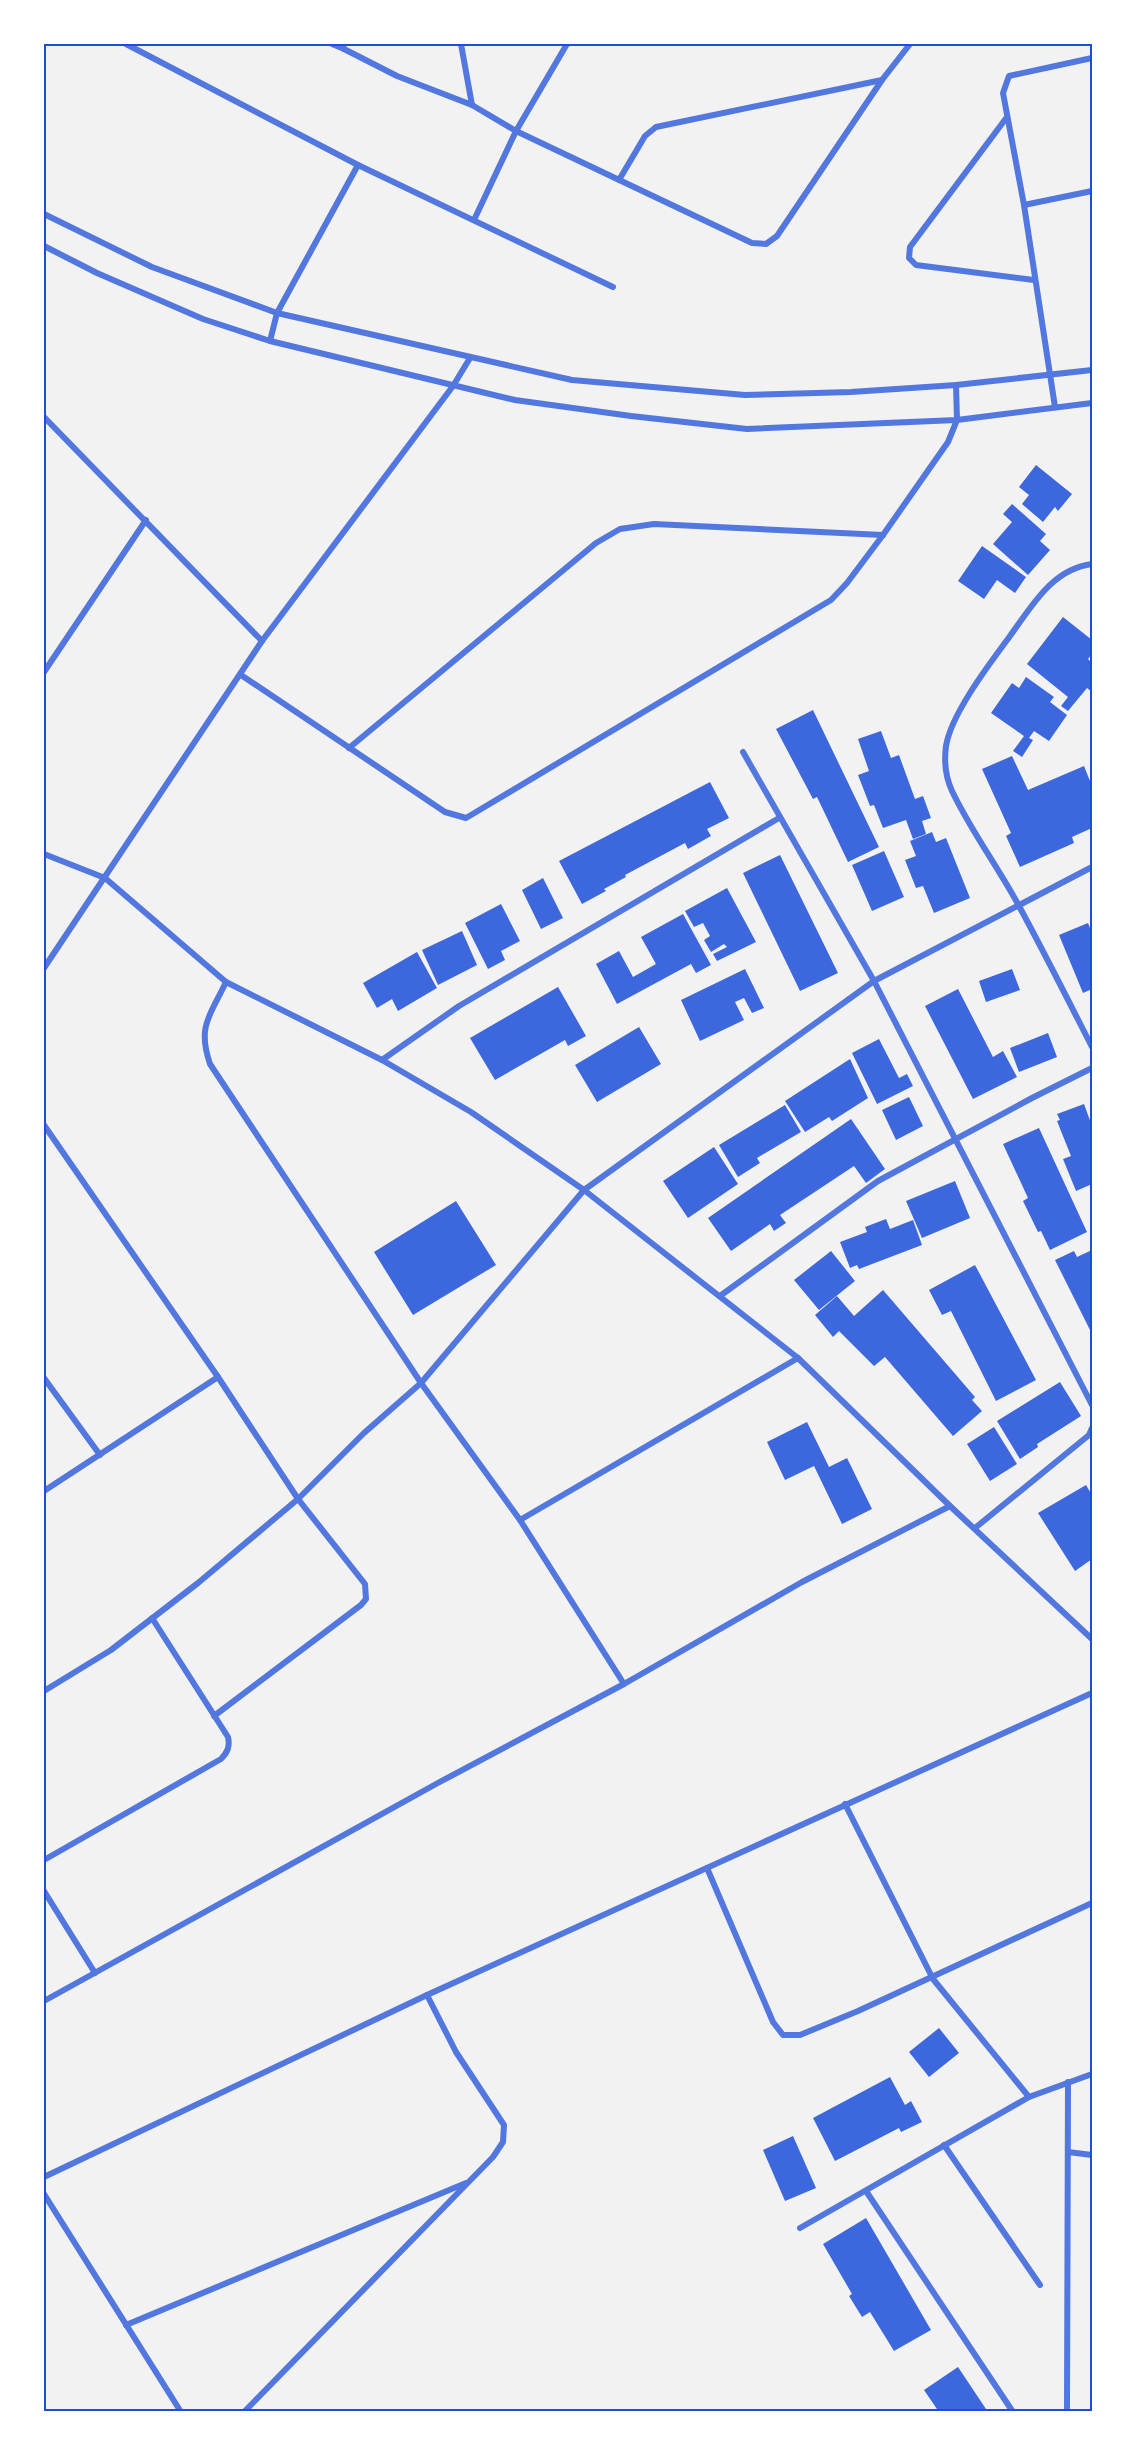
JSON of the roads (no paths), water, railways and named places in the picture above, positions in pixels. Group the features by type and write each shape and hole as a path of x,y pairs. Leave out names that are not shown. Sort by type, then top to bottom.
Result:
{"street":[{"path":"126,44 358,165 613,287"},
{"path":"332,44 343,46 397,76 472,105 516,131 752,243 766,244 777,236 882,80 910,44"},
{"path":"461,44 472,105"},
{"path":"474,220 516,131 567,44"},
{"path":"1055,407 1024,205 1007,117 1004,86 1008,77 1092,58"},
{"path":"619,180 645,136 656,128 882,80"},
{"path":"1007,117 910,247 909,258 916,265 1034,280"},
{"path":"270,341 277,313 358,165"},
{"path":"1024,205 1092,191"},
{"path":"44,214 152,267 277,313 572,380 745,395 851,392 956,385 1092,370"},
{"path":"44,246 97,273 203,319 270,341 515,400 747,429 957,420 1092,403"},
{"path":"44,968 262,641 453,386 470,358"},
{"path":"241,675 445,812 466,818 824,605 847,583 948,442 957,420 956,385"},
{"path":"44,417 262,641"},
{"path":"44,672 146,520"},
{"path":"349,748 596,543 620,529 654,524 883,535"},
{"path":"1092,564 1071,569 1050,584 998,652 958,716 948,736 945,758 952,791 1019,905 1092,1047"},
{"path":"743,752 874,981 1092,1405"},
{"path":"382,1060 459,1006 780,818"},
{"path":"44,854 105,878 226,982 382,1060 471,1112 584,1190 798,1358 950,1506 1092,1639"},
{"path":"44,1692 111,1650 198,1583 298,1499 364,1433 421,1383 584,1190 874,981 1092,867"},
{"path":"226,982 206,1022 203,1043 210,1064 421,1383 520,1520 624,1684"},
{"path":"720,1296 878,1181 1092,1068"},
{"path":"44,1125 218,1377 298,1499 365,1584 366,1599 361,1605 214,1716"},
{"path":"520,1520 798,1358"},
{"path":"44,1491 218,1377"},
{"path":"44,1378 100,1455"},
{"path":"975,1528 1089,1435 1092,1428"},
{"path":"44,2001 426,1790 624,1684 802,1582 950,1506"},
{"path":"44,1860 221,1759 226,1754 229,1742 152,1618"},
{"path":"44,2177 427,1995 1092,1693"},
{"path":"845,1804 933,1979 1029,2097"},
{"path":"708,1868 773,2022 783,2035 800,2036 933,1979 1092,1903"},
{"path":"44,1891 94,1973"},
{"path":"244,2412 499,2150 505,2134 504,2125 456,2052 427,1995"},
{"path":"801,2228 1029,2097 1092,2074"},
{"path":"1067,2412 1068,2082"},
{"path":"944,2145 1040,2285"},
{"path":"1068,2152 1092,2155"},
{"path":"126,2325 469,2182"},
{"path":"866,2191 1013,2412"},
{"path":"44,2194 181,2412"}]}
